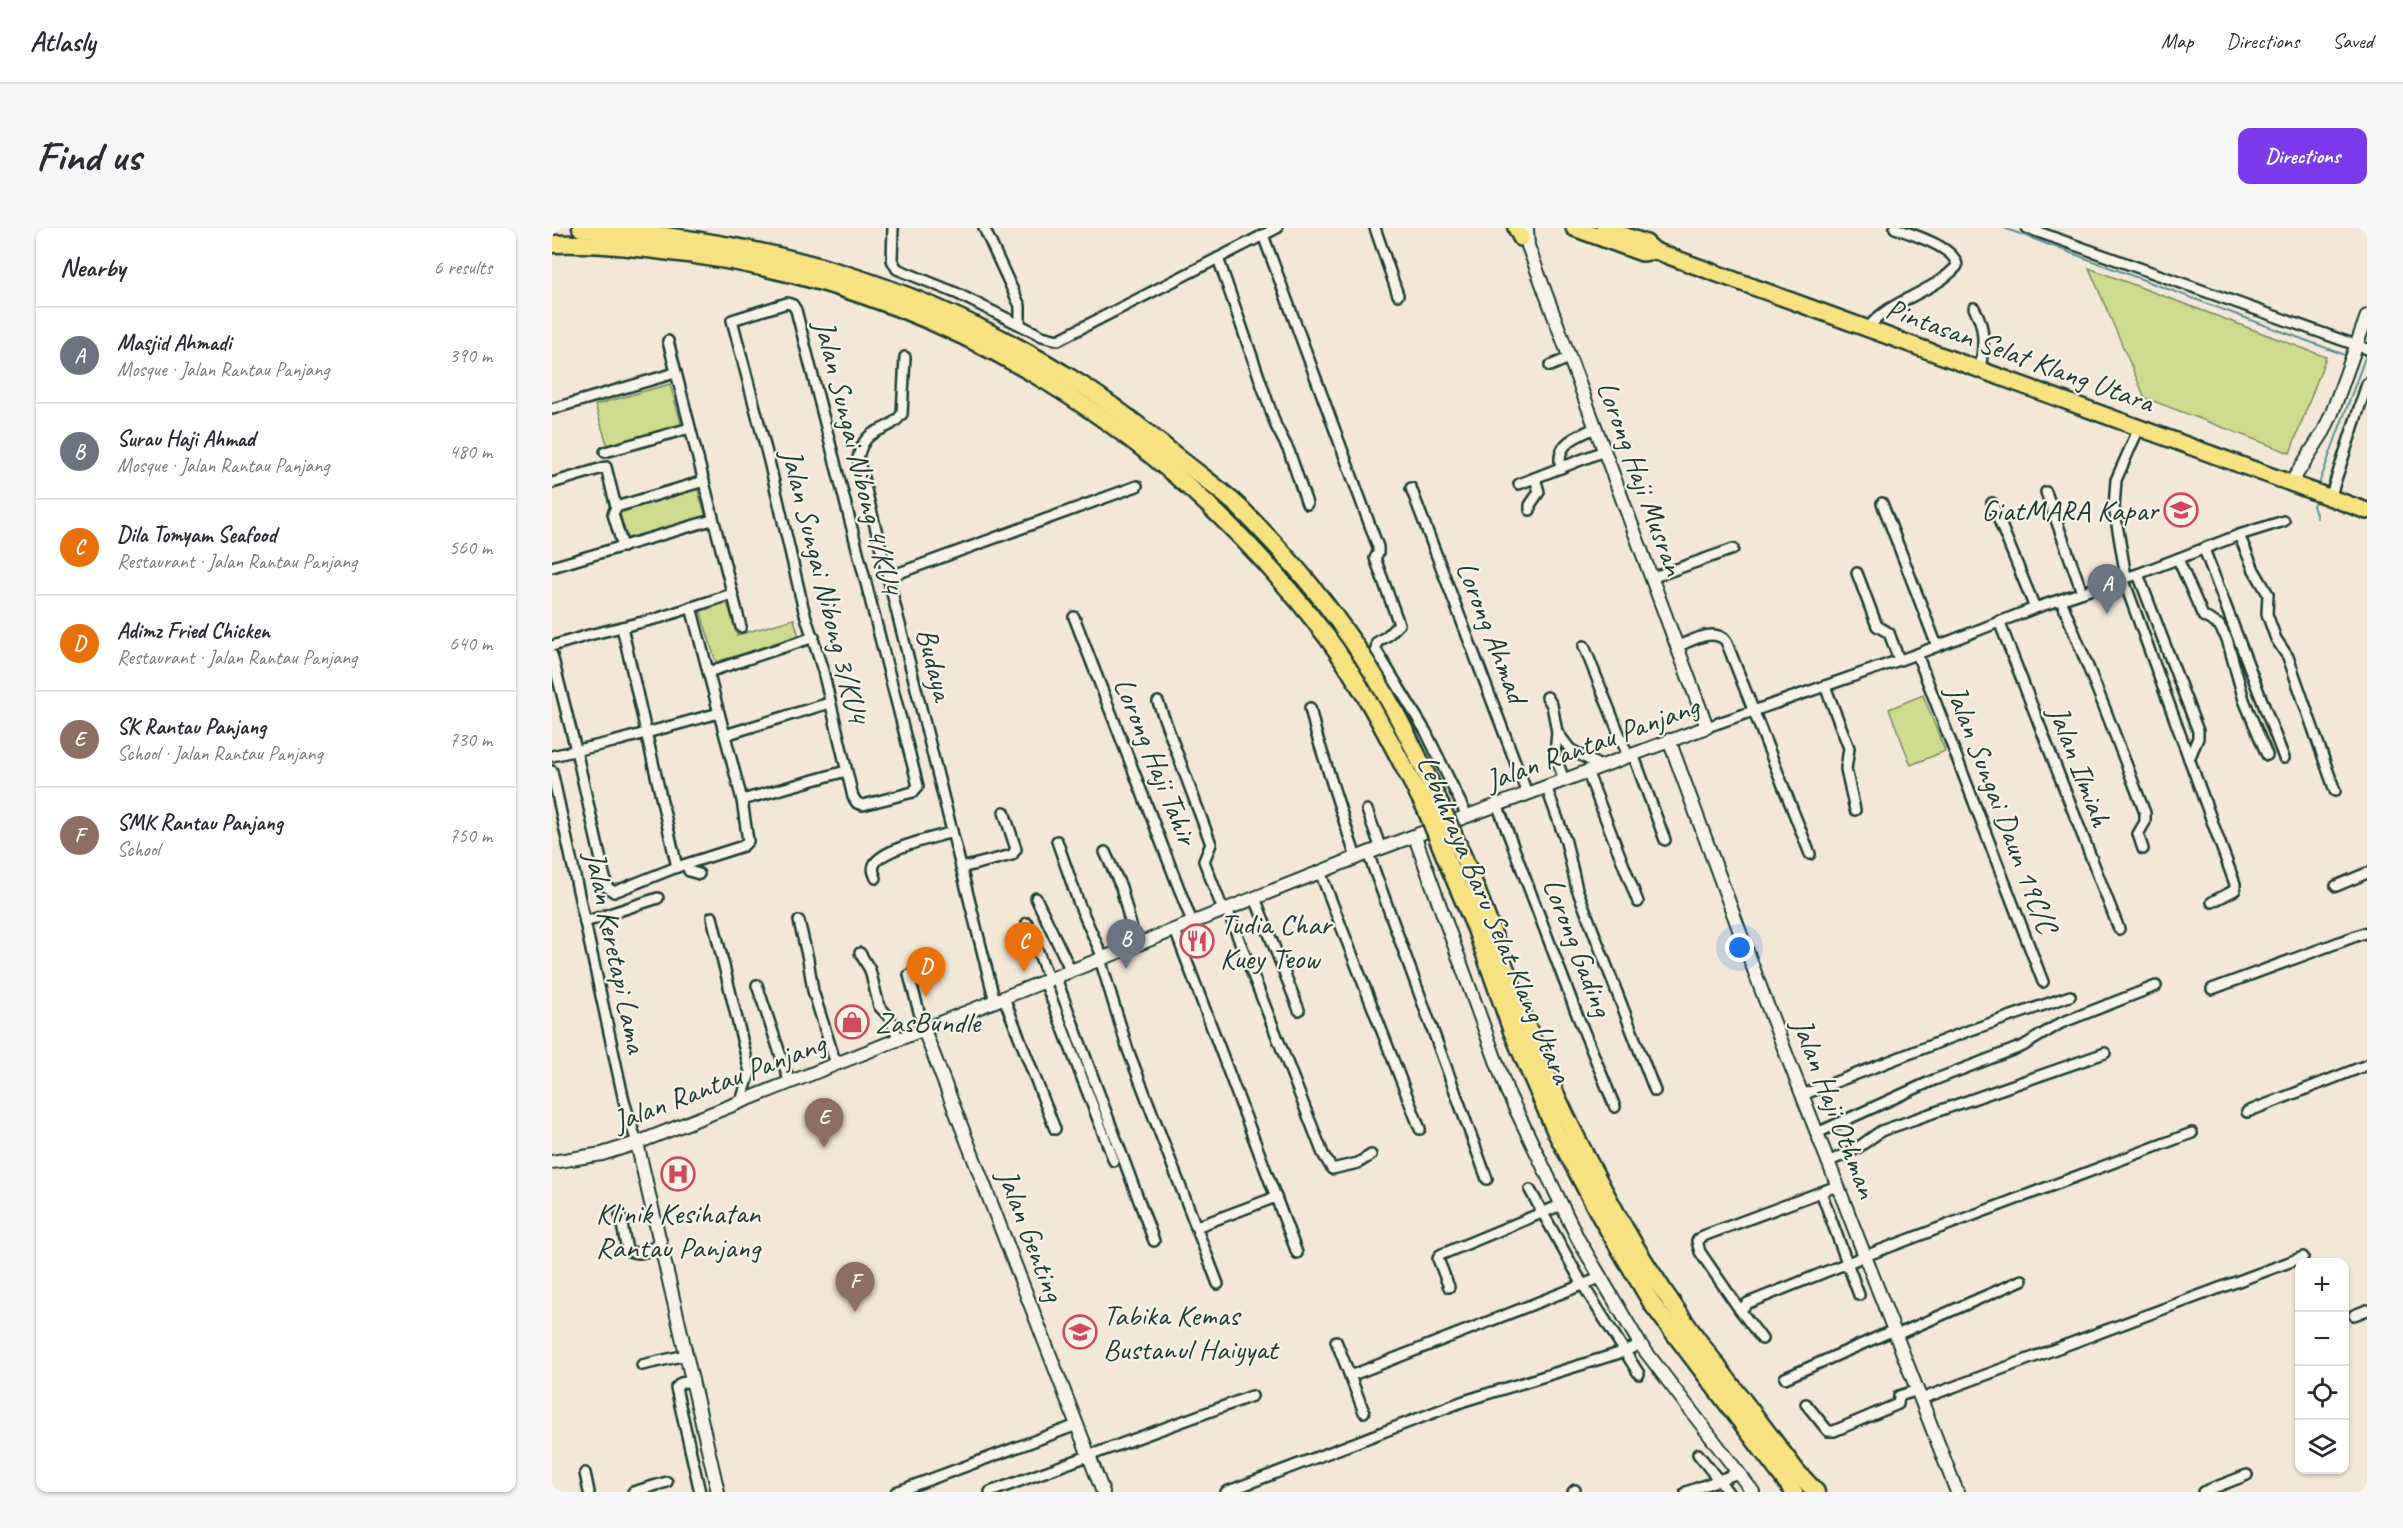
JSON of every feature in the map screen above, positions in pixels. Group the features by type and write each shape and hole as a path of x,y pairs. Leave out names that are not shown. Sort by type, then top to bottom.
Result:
{"highway":[{"name":"Lebuhraya Baru Selat Klang Utara","path":"581,228 649,232 738,246 824,266 901,292 962,319 1003,339 1086,388 1128,418 1238,507 1295,566 1344,629 1382,692 1456,863 1476,929 1512,1031 1555,1130 1602,1219 1653,1305 1794,1492"},
{"name":"Pintasan Selat Klang Utara","path":"1574,228 1642,253 1655,251"},
{"name":"Pintasan Selat Klang Utara","path":"1604,228 1646,243 1655,251 2367,511"},
{"name":"Lebuhraya Baru Selat Klang Utara","path":"552,244 660,250 735,261 823,282 955,332 1020,366 1081,402 1156,459 1223,520 1278,577 1328,638 1432,804"},
{"name":"Lebuhraya Baru Selat Klang Utara","path":"1456,863 1490,923 1527,1027 1574,1131 1615,1212 1666,1295 1797,1472 1816,1492"}],"street":[{"path":"893,228 892,260 897,269 956,292 1042,336 1058,340 1277,228"},
{"path":"984,228 1020,306 1020,324"},
{"path":"1375,228 1398,295"},
{"path":"1868,328 1880,316 1941,280 1956,266 1954,257 1945,250 1895,228"},
{"path":"2027,228 2361,347"},
{"name":"Lorong Haji Musran","path":"1524,233 1707,727"},
{"path":"1263,235 1378,547 1375,558 1399,624 1377,642 1376,650 1426,732 1467,816"},
{"path":"1218,258 1276,426 1289,451 1307,504"},
{"name":"Jalan Sungai Nibong 4/KU4","path":"732,320 787,303 793,305 796,310 888,664 918,786 916,789"},
{"path":"1974,308 1984,338 1980,369"},
{"path":"2291,483 2324,431 2332,414 2361,347 2367,316"},
{"name":"Jalan Sungai Nibong 3/KU4","path":"732,320 853,797 857,803 863,805 913,792 916,789"},
{"path":"668,341 741,627"},
{"name":"Budaya","path":"905,357 902,414 897,420 871,433 861,445 858,458 952,832 1000,1000 1055,1129"},
{"path":"1550,366 1569,358"},
{"path":"552,409 675,373"},
{"path":"2330,498 2367,384"},
{"path":"605,452 690,428"},
{"path":"1561,468 1558,458 1562,449 1572,439 1596,428"},
{"path":"2139,428 2116,480 2114,507 2124,578 2235,884 2235,890 2212,902"},
{"path":"1519,484 1604,452"},
{"path":"552,483 606,467 616,507 614,514 623,547"},
{"path":"1530,510 1530,505 1539,492 1535,478"},
{"path":"616,507 704,481"},
{"path":"888,577 1137,486"},
{"name":"Lorong Ahmad","path":"1411,488 1527,793"},
{"path":"2046,492 2082,592"},
{"path":"1882,503 1937,645"},
{"path":"1992,503 2034,608"},
{"path":"552,567 712,520"},
{"name":"Jalan Rantau Panjang","path":"552,1162 602,1154 637,1143 1192,922 1497,804 1669,740 1917,654 2034,608 2138,574 2239,535 2284,521"},
{"path":"2239,535 2254,570 2268,594 2267,614 2276,639 2288,657 2336,791"},
{"path":"1651,578 1733,549"},
{"path":"2204,549 2284,758"},
{"path":"2178,558 2203,616 2219,625 2227,639 2244,700 2267,755"},
{"path":"1857,573 1876,626 1889,633 1899,660"},
{"path":"2138,574 2198,731 2198,738 2189,759"},
{"path":"552,646 732,594"},
{"path":"2061,600 2145,813 2145,822 2138,834 2143,849"},
{"path":"552,655 610,891 614,892 677,867 743,846 748,841 742,800 691,607"},
{"name":"Lorong Haji Tahir","path":"1074,617 1192,922"},
{"name":"Jalan Ilmiah","path":"1999,621 2119,928"},
{"path":"622,627 677,867"},
{"path":"1676,646 1713,633 1726,641 1810,854"},
{"path":"708,672 814,637"},
{"path":"1584,646 1665,840"},
{"name":"Jalan Sungai Daun 19C/C","path":"1917,654 2043,982"},
{"path":"1825,686 1849,748 1846,769 1856,810"},
{"path":"1548,697 1552,705 1557,732 1555,755 1564,780"},
{"path":"1158,702 1211,844 1204,861 1323,1154 1332,1169 1358,1163 1371,1155"},
{"path":"725,735 829,703"},
{"path":"1310,708 1316,734 1487,1179"},
{"path":"552,756 719,713"},
{"path":"1557,732 1570,748 1600,766"},
{"name":"Jalan Haji Othman","path":"1669,740 1802,1095 1957,1492"},
{"name":"Jalan Keretapi Lama","path":"552,771 624,1101 637,1143"},
{"path":"742,800 846,771"},
{"path":"1587,771 1638,902"},
{"path":"1546,786 1566,842 1577,889 1655,1091"},
{"name":"Lorong Gading","path":"1497,804 1576,1012 1615,1107"},
{"path":"1367,810 1381,849"},
{"path":"962,868 1012,855 1016,849 1004,812"},
{"path":"876,878 873,870 874,864 888,853 952,832"},
{"path":"1415,837 1507,1091 1561,1205 1600,1278 1640,1344 1753,1492"},
{"path":"1057,842 1102,959 1128,1050 1218,1284"},
{"path":"1105,852 1121,887 1136,945"},
{"path":"687,865 689,871 699,874"},
{"path":"1320,872 1420,1129"},
{"path":"2336,886 2367,873"},
{"path":"585,922 658,898"},
{"path":"1036,898 1071,971"},
{"path":"1255,898 1299,1010"},
{"path":"712,917 750,1072 741,1102"},
{"path":"799,921 813,991 836,1064"},
{"path":"1027,923 1154,1241"},
{"path":"1175,930 1297,1253"},
{"path":"2212,989 2367,932"},
{"path":"860,953 870,970 879,1006 890,1018 899,1040"},
{"path":"909,975 924,1030"},
{"path":"1050,980 1114,1161"},
{"path":"758,985 790,1083"},
{"path":"1817,1133 1935,1080 2023,1046 2061,1023 2156,986"},
{"path":"1802,1095 1968,1031 2070,996"},
{"name":"Jalan Genting","path":"924,1030 1103,1492"},
{"path":"1828,1162 1856,1149 1881,1131 2105,1053"},
{"path":"2247,1112 2367,1065"},
{"path":"1740,1310 1748,1303 1865,1256 2192,1133"},
{"path":"637,1143 718,1492"},
{"path":"1762,1339 1700,1252 1697,1241 1703,1236 1837,1186"},
{"path":"1530,1190 1583,1285 1639,1374"},
{"path":"1821,1192 1859,1295"},
{"path":"1196,1227 1276,1197"},
{"path":"1449,1287 1438,1259 1440,1255 1561,1205"},
{"path":"620,1215 627,1250 635,1254 645,1253 661,1241"},
{"path":"1806,1404 1828,1431 1834,1431 1898,1404 1899,1396 1919,1394 2303,1257"},
{"path":"1350,1376 1600,1278"},
{"path":"1785,1378 1895,1332 1929,1322 2022,1280"},
{"path":"2354,1315 2367,1310"},
{"path":"1336,1341 1364,1412"},
{"path":"1226,1492 1464,1401 1626,1351 1640,1344"},
{"path":"642,1365 686,1355"},
{"path":"692,1380 681,1383 676,1388 700,1492"},
{"path":"990,1492 1252,1396"},
{"path":"896,1492 1077,1425"},
{"path":"688,1443 706,1440"},
{"path":"1698,1454 1728,1492"},
{"path":"585,1473 589,1492"},
{"path":"1686,1492 1738,1473"},
{"path":"2203,1492 2247,1475"},
{"path":"633,1492 667,1482"}],"green space":[{"path":"2089,268 2326,357 2290,453 2145,398"},
{"path":"670,384 682,426 608,447 595,405"},
{"path":"697,487 706,517 627,539 620,513"},
{"path":"727,602 737,635 794,619 799,637 716,662 700,610"},
{"path":"1923,695 1945,751 1911,765 1889,709"}],"waterway":[{"path":"2004,228 2345,355"},
{"path":"2319,484 2367,352"},
{"path":"2315,501 2313,506 2317,518"}],"place":[{"name":"GiatMARA Kapar","path":"2181,510"},
{"name":"Masjid Ahmadi","path":"2107,614"},
{"name":"Tudia Char Kuey Teow","path":"1197,941"},
{"name":"Surau Haji Ahmad","path":"1126,969"},
{"name":"Dila Tomyam Seafood","path":"1024,972"},
{"name":"Adimz Fried Chicken","path":"926,997"},
{"name":"ZasBundle","path":"852,1022"},
{"name":"SK Rantau Panjang","path":"824,1148"},
{"name":"Klinik Kesihatan Rantau Panjang","path":"678,1174"},
{"name":"SMK Rantau Panjang","path":"855,1312"},
{"name":"Tabika Kemas Bustanul Haiyyat","path":"1080,1332"}]}
